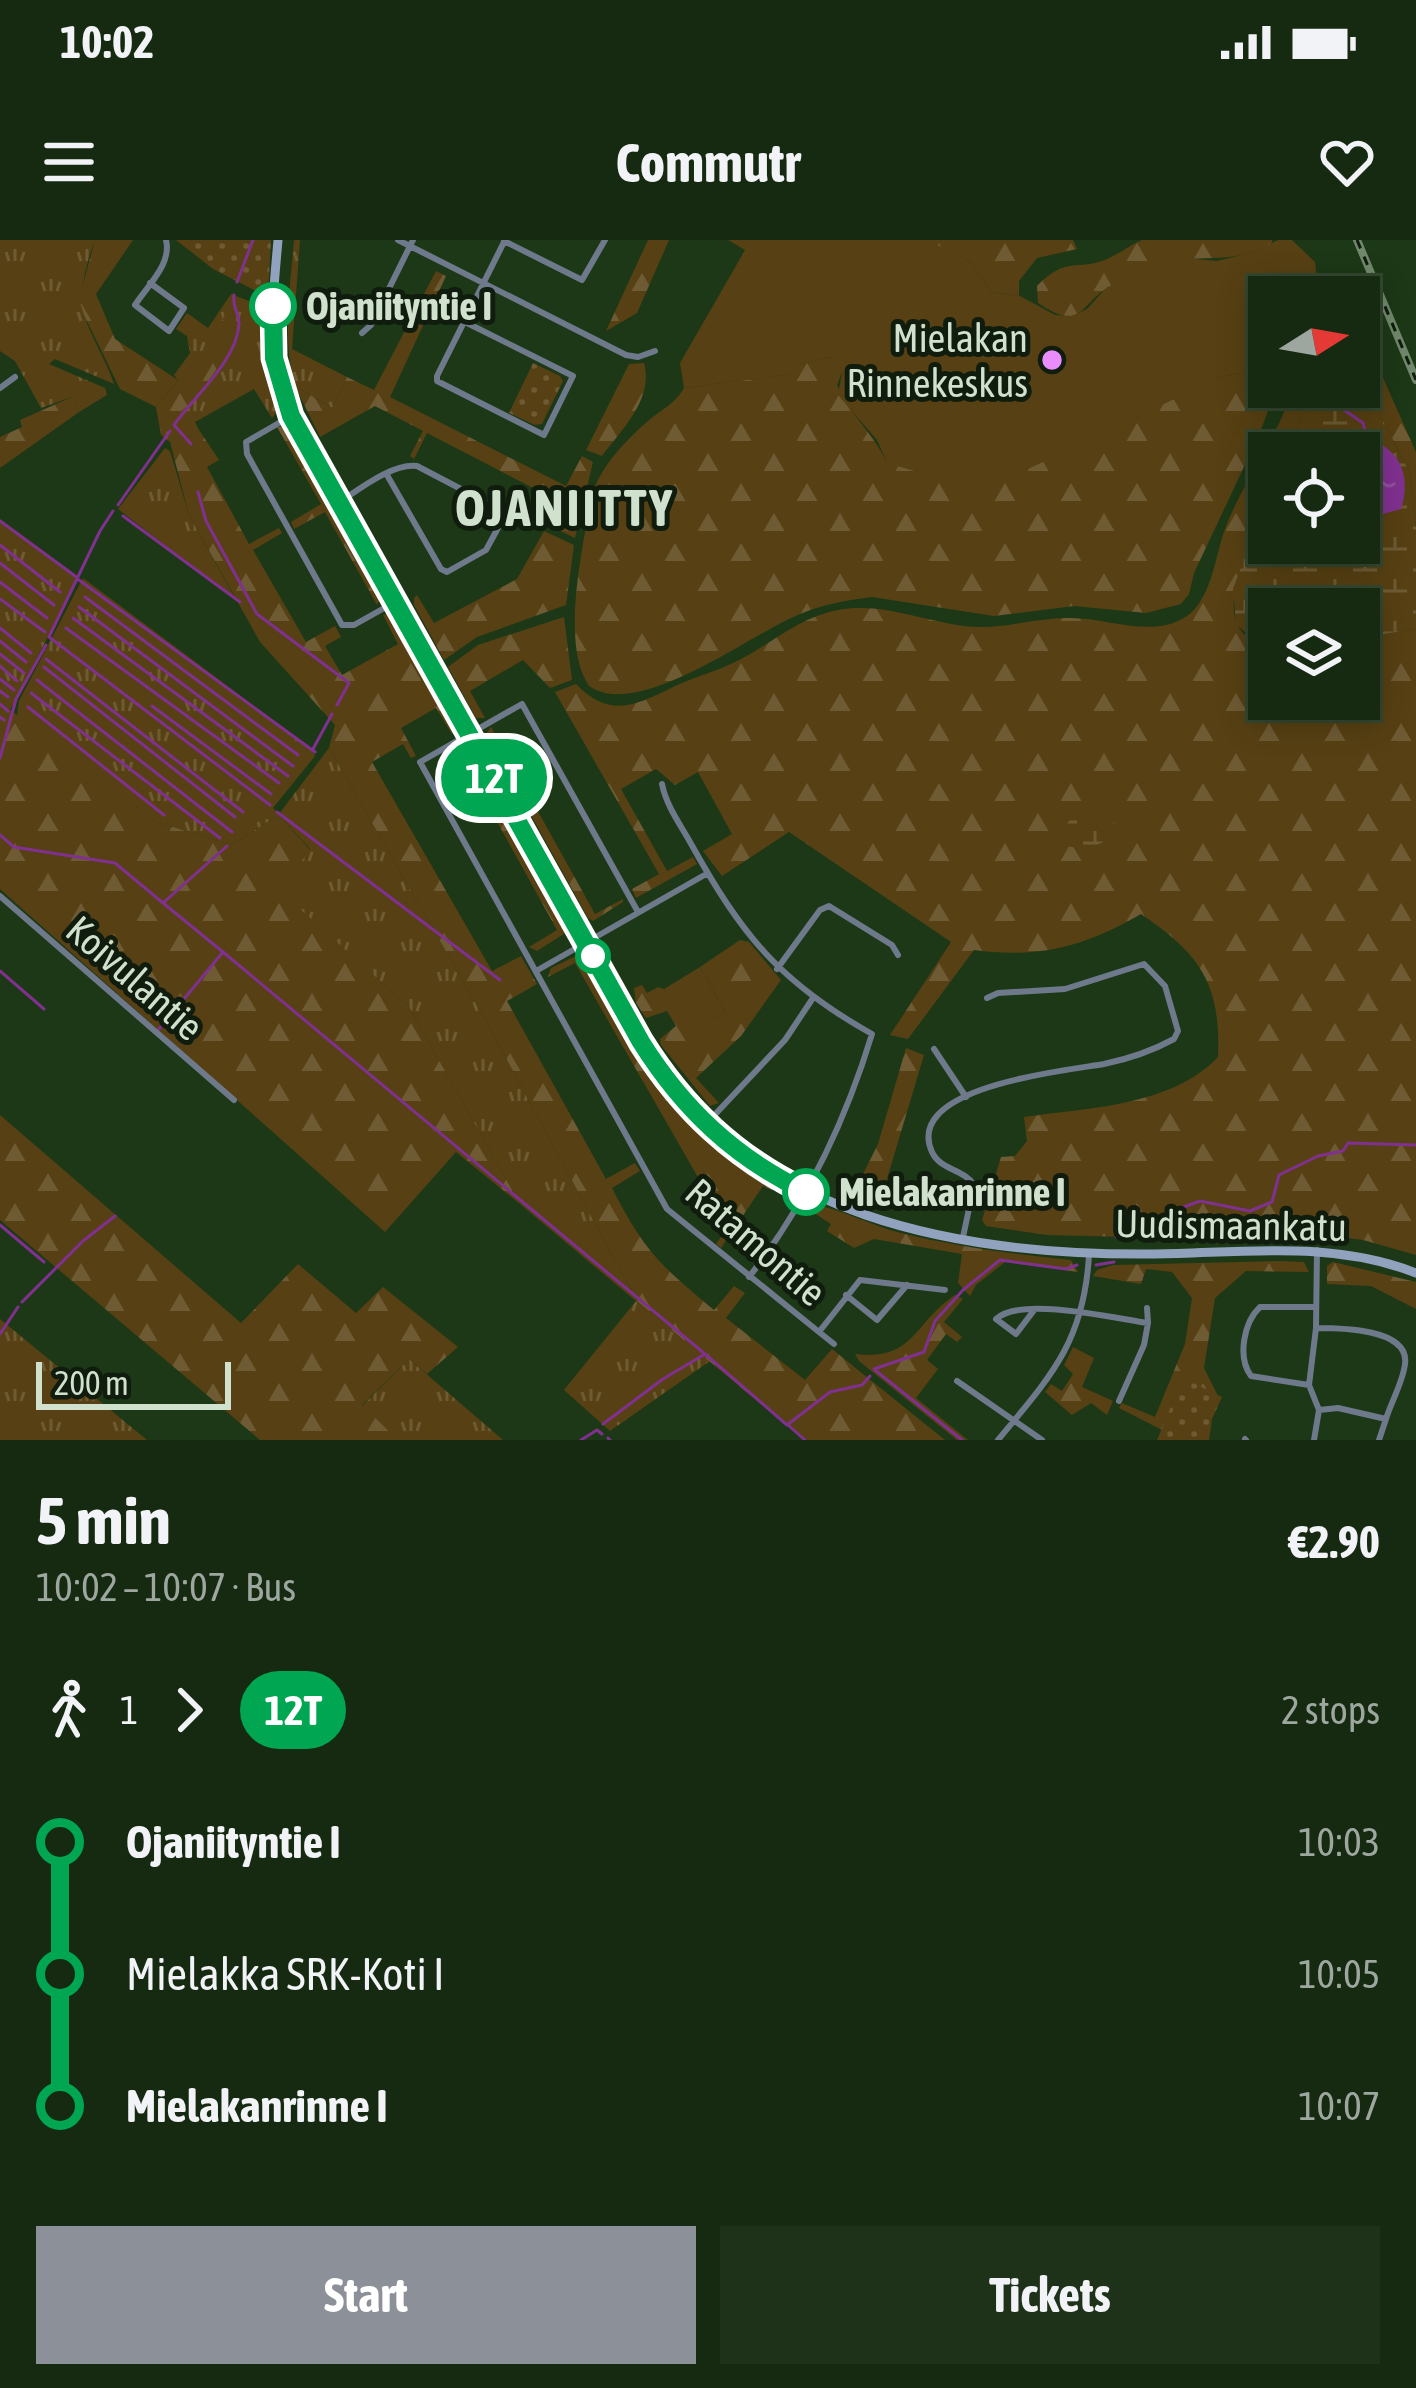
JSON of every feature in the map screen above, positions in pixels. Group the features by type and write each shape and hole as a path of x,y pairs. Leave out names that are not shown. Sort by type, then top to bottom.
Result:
{"street":[{"path":"150,283 184,308 170,330 135,305 168,256 166,240"},
{"name":"Uudismaankatu","path":"278,240 273,347 280,389 291,416 660,1072 705,1125 762,1169 806,1192 880,1219 963,1237 1090,1252 1317,1250 1379,1260 1416,1273"},
{"path":"398,240 626,355 638,357 655,351"},
{"path":"465,322 573,376 544,436 440,384 437,376 505,241 582,280 604,240"},
{"path":"362,333 371,325 411,243"},
{"path":"0,388 15,376"},
{"path":"291,416 246,442 244,449 331,606 342,625 350,626 395,602"},
{"path":"338,503 387,475 405,465 417,466 501,510 504,518 486,550 444,571 387,475"},
{"path":"470,734 522,704 638,912"},
{"name":"Ratamontie","path":"470,734 420,761 667,1209 819,1332 855,1283 863,1279 945,1290"},
{"path":"662,784 746,934 777,969 813,998 872,1034 842,1125 806,1192 749,1276"},
{"path":"536,971 708,873"},
{"name":"Koivulantie","path":"0,896 234,1100"},
{"path":"777,969 820,910 829,906 892,945 898,955"},
{"path":"963,1237 973,1181 936,1159 929,1140 935,1120 966,1097 1025,1075 1135,1056 1177,1037 1171,998 1160,978 1144,964 1078,986 987,998"},
{"path":"705,1125 784,1040 813,998"},
{"path":"934,1049 966,1097"},
{"path":"1313,1440 1319,1410 1309,1385 1316,1328 1317,1250"},
{"path":"998,1440 1060,1363 1082,1314 1090,1252"},
{"name":"Ratamontie","path":"846,1295 877,1320 907,1285"},
{"path":"1309,1385 1251,1376 1243,1362 1248,1320 1260,1307 1316,1307"},
{"path":"1035,1309 1016,1334 996,1319 1015,1308 1035,1309 1082,1314 1148,1323"},
{"path":"1119,1401 1144,1345 1147,1308"},
{"path":"1316,1328 1361,1327 1402,1348 1406,1366 1379,1440"},
{"path":"819,1332 834,1344"},
{"path":"957,1382 1042,1440"},
{"path":"1319,1410 1339,1408 1386,1419"}],"green space":[{"path":"0,240 95,240 84,277 82,307 114,384 55,359 49,364 105,388 107,395 79,412 72,397 41,408 15,361 0,351"},
{"path":"95,240 133,240 96,294 115,339 178,380 156,407 120,389 84,315 79,299"},
{"path":"176,240 271,240 268,297 213,269"},
{"path":"294,240 300,240 292,349 347,377 332,408 295,386 288,332"},
{"path":"648,240 669,240 637,313 606,331"},
{"name":"Mielakan Rinnekeskus","path":"728,240 927,240 970,261 992,292 1020,296 1055,315 1072,316 1087,309 1106,288 1145,268 1186,258 1217,261 1278,240 1292,240 1315,262 1317,276 1248,276 1248,372 1218,378 1024,471 982,483 955,483 887,463 877,440 838,395 843,367 832,357 797,365 792,374 684,388 680,363 745,250"},
{"path":"924,240 1073,240 1077,249 1037,258 1019,281 1019,296 992,292 970,261"},
{"path":"1142,240 1272,243 1242,255 1169,264 1112,285 1072,316 1038,303 1037,286 1048,276 1065,267 1107,259"},
{"path":"436,271 446,276 390,397 566,486 582,456 593,462 575,538 546,524 556,500 427,433 414,459 410,456 423,431 375,406 320,437 295,386 332,408 347,377 374,390"},
{"path":"231,294 264,307 265,359 279,409 272,418 254,389 195,422 199,430 193,437 180,435 170,442 161,435 156,407 178,380 174,375 190,353 187,336 176,329 187,313 208,328"},
{"path":"229,307 234,310 235,324 225,355 205,386 171,420 161,408 185,387 182,379 205,347 219,350 221,322"},
{"path":"832,357 844,367 837,385 887,463 1167,400 1218,378 1248,372 1248,408 1269,408 1260,432 1248,432 1248,458 1181,604 1146,613 1074,606 994,616 863,598 800,614 665,684 610,694 589,686 576,646 576,595 591,498 606,466 684,388 791,374 796,365"},
{"path":"533,363 563,381 542,424 535,425 509,413"},
{"path":"644,363 644,389 627,424 602,456 586,450 629,364"},
{"path":"1380,371 1416,452 1416,528 1410,473 1378,411"},
{"path":"72,397 79,412 0,468 0,437 22,427 20,420"},
{"path":"1285,408 1306,408 1294,432 1274,432"},
{"path":"1306,408 1378,408 1410,473 1416,528 1416,629 1380,635 1380,588 1248,588 1248,635 1236,624 1233,589 1248,549 1248,564 1380,564 1380,432 1294,432"},
{"path":"287,426 380,587 377,605 325,512 294,529 291,522 321,504 277,427"},
{"path":"199,430 219,460 207,467 249,544 279,528 282,533 253,550 306,642 335,626 341,637 325,646 342,675 398,644 383,615 392,612 458,724 452,734 436,708 401,728 416,756 411,758 403,744 372,762 492,971 521,956 537,984 507,1001 606,1179 635,1163 640,1171 612,1188 644,1243 714,1310 734,1286 745,1293 726,1318 805,1380 832,1349 945,1440 804,1440 637,1301 486,1021 329,748 335,725 260,642 189,515 170,442 180,435 193,437"},
{"path":"165,448 170,451 189,515 236,600 118,509"},
{"path":"1248,482 1248,552 1234,601 1236,621 1248,638 1248,720 1380,720 1380,635 1416,629 1416,1255 1363,1240 1309,1233 1168,1238 1047,1235 986,1226 982,1220 1001,1157 1015,1156 1027,1141 1024,1117 1153,1095 1177,1086 1218,1057 1216,1009 1192,957 1141,914 1061,947 1020,953 974,950 908,1039 890,1035 951,942 789,832 722,876 703,851 732,834 698,772 675,785 656,769 621,789 667,871 693,857 697,864 636,898 632,889 659,874 555,692 576,684 603,703 641,702 734,663 811,618 854,608 977,627 1058,618 1146,627 1174,623 1195,609 1206,590 1230,516"},
{"path":"0,519 79,577 10,710 0,702"},
{"path":"544,531 574,545 566,605 477,637 444,660 414,598 417,595 434,623 517,579"},
{"path":"83,578 312,749 315,756 273,808 279,814 329,748 486,1021 637,1301 710,1361 610,1431 564,1390 636,1301 520,1204 409,1007 278,890 310,849 279,815 231,845 157,822 17,716 19,701"},
{"path":"564,617 572,680 550,688 523,660 470,691 485,718 476,718 448,667 478,645"},
{"path":"0,702 157,822 231,845 279,815 310,850 279,890 409,1007 520,1204 456,1152 385,1232 0,889"},
{"path":"491,727 595,914 623,902 593,921 588,918 486,734"},
{"path":"455,746 468,747 568,926 567,932 537,951 529,947 557,930"},
{"path":"1075,813 1107,814 1117,827 1095,846 1066,846 1060,833"},
{"path":"740,940 749,942 781,980 741,1036 696,1078 719,1103 710,1106 661,1045 660,1039 676,1026 667,1011 646,1018 636,1003 634,988 642,985 647,993 664,989 692,1033 725,1011 700,967"},
{"path":"580,954 663,1089 727,1153 772,1182 772,1190 763,1186 721,1248 716,1244 736,1216 703,1186 575,963 548,977 551,968"},
{"path":"700,967 725,1011 691,1034 664,989"},
{"path":"906,1048 924,1055 887,1179 895,1203 854,1192 878,1144"},
{"path":"0,1115 241,1323 298,1264 356,1313 383,1287 458,1347 427,1374 409,1359 362,1405 398,1440 260,1440 0,1220"},
{"path":"810,1204 922,1238 1071,1260 1078,1272 1005,1262 976,1285 970,1296 958,1283 962,1254 874,1239 854,1248 827,1231 831,1224 808,1209"},
{"path":"1304,1262 1309,1272 1246,1271 1215,1298 1204,1368 1218,1396 1164,1431 1119,1408 1122,1403 1155,1417 1185,1344 1192,1298 1172,1272 1146,1269 1141,1284 1093,1276 1097,1270 1113,1265"},
{"path":"1333,1262 1416,1282 1416,1309 1371,1286 1327,1284 1327,1266"},
{"path":"955,1295 963,1299 944,1322 962,1337 957,1342 946,1334 927,1360 938,1369 916,1398 968,1440 957,1440 855,1354 875,1355 902,1346"},
{"path":"0,1319 147,1440 0,1440"},
{"path":"1073,1347 1094,1358 1082,1387 1113,1401 1107,1415 1091,1403 1072,1415 1045,1392 1051,1384 1062,1391 1073,1374 1064,1365"},
{"path":"409,1359 503,1440 398,1440 362,1406"},
{"path":"1183,1378 1222,1397 1209,1440 1157,1440"}],"water":[{"path":"1380,443 1401,465 1401,509 1380,515"}],"waterway":[{"path":"237,282 253,240"},
{"path":"191,444 174,425 231,351 239,324 234,295"},
{"path":"1341,408 1363,423 1365,431"},
{"path":"118,505 170,431"},
{"path":"198,492 206,521 257,614 349,683 337,705"},
{"path":"113,511 49,637 270,805"},
{"path":"123,516 240,602"},
{"path":"0,521 75,576"},
{"path":"0,545 60,592"},
{"path":"0,563 54,605"},
{"path":"79,580 315,752"},
{"path":"0,582 47,618"},
{"path":"85,597 298,755"},
{"path":"0,599 45,632"},
{"path":"79,607 293,766"},
{"path":"73,618 288,776"},
{"path":"0,628 31,653"},
{"path":"66,628 279,783"},
{"path":"0,641 26,662"},
{"path":"0,758 16,699 46,645"},
{"path":"0,654 24,673"},
{"path":"46,659 243,812"},
{"path":"0,666 17,681"},
{"path":"44,667 235,817"},
{"path":"0,679 14,690"},
{"path":"37,680 232,832"},
{"path":"0,691 8,697"},
{"path":"31,693 220,838"},
{"path":"0,704 8,711"},
{"path":"152,706 271,794"},
{"path":"28,707 164,815"},
{"path":"313,749 332,714"},
{"path":"0,717 4,720"},
{"path":"277,812 500,980"},
{"path":"0,835 14,847 115,863 163,903 227,846"},
{"path":"159,1029 223,952 163,903"},
{"path":"223,952 705,1354"},
{"path":"0,971 44,1009"},
{"path":"1116,1237 1120,1231 1200,1201 1250,1211 1272,1202 1279,1175 1318,1156 1343,1151 1348,1143 1416,1145"},
{"path":"22,1302 115,1216"},
{"path":"0,1225 44,1262"},
{"path":"874,1369 924,1352 935,1321 1000,1260 1066,1269 1077,1265"},
{"path":"1096,1265 1114,1262"},
{"path":"0,1334 18,1307"},
{"path":"603,1424 705,1354 787,1425 830,1392 862,1385 870,1376"},
{"path":"875,1370 962,1440"},
{"path":"788,1425 805,1440"},
{"path":"581,1440 597,1430 602,1434"}],"railway":[{"path":"1357,240 1416,380"}],"bus line":[{"name":"12T","path":"273,306 274,358 291,416 641,1042 676,1095 705,1125 762,1169 806,1192"}],"place":[{"name":"Ojaniityntie I","path":"273,306"},
{"name":"Mielakan Rinnekeskus","path":"1052,360"},
{"name":"Mielakanrinne I","path":"806,1192"}],"district":[{"name":"OJANIITTY","path":"565,508"}]}
